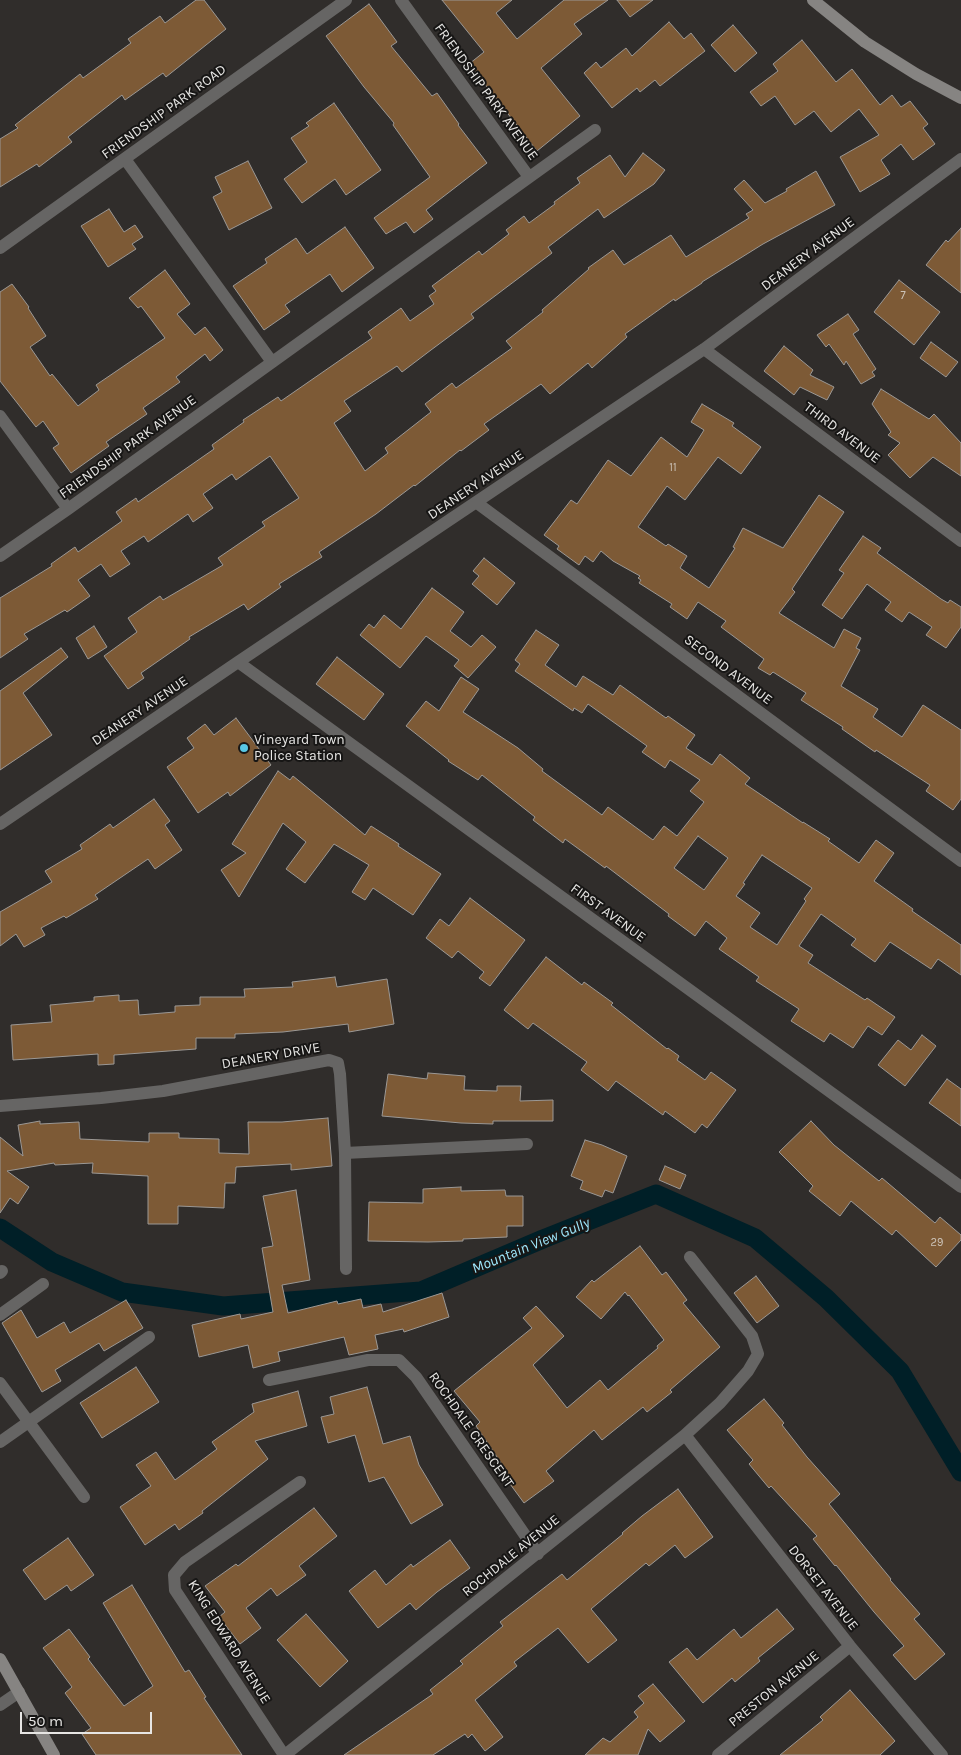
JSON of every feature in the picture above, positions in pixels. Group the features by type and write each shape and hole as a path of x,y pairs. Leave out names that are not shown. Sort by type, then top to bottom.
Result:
{"main road":[{"path":"813,0 865,42 916,74 961,98"},
{"path":"2,1667 19,1692 54,1755"}],"street":[{"name":"FRIENDSHIP PARK ROAD","path":"0,248 346,0"},
{"name":"FRIENDSHIP PARK AVENUE","path":"401,0 530,177"},
{"name":"FRIENDSHIP PARK AVENUE","path":"0,556 594,130"},
{"path":"125,159 272,362"},
{"name":"DEANERY AVENUE","path":"0,824 704,349 961,159"},
{"name":"THIRD AVENUE","path":"704,349 961,541"},
{"path":"0,416 68,509"},
{"name":"SECOND AVENUE","path":"478,503 961,861"},
{"name":"FIRST AVENUE","path":"238,662 961,1187"},
{"name":"DEANERY DRIVE","path":"0,1106 101,1098 163,1090 329,1060 338,1063 346,1153"},
{"path":"346,1269 346,1153 527,1144"},
{"name":"ROCHDALE AVENUE","path":"285,1755 685,1435 720,1403 748,1371 758,1354 752,1336 690,1257"},
{"path":"0,1315 43,1284"},
{"path":"0,1442 149,1337"},
{"name":"ROCHDALE CRESCENT","path":"269,1380 368,1360 399,1360 416,1377 538,1554"},
{"path":"0,1383 84,1497"},
{"name":"DORSET AVENUE","path":"685,1435 850,1646 942,1755"},
{"name":"KING EDWARD AVENUE","path":"285,1755 175,1590 174,1575 185,1562 300,1482"},
{"name":"PRESTON AVENUE","path":"718,1755 850,1646"},
{"path":"0,1705 19,1692"}],"building":[{"path":"196,0 204,0 226,29 166,77 163,73 125,100 122,95 68,137 72,142 39,167 37,164 0,187 0,139 18,128 15,125 80,74 83,78 131,43 128,39 160,16 165,23"},
{"path":"442,0 512,0 496,13 517,39 564,0 608,0 574,24 582,34 541,68 580,116 537,151 469,64 484,52"},
{"path":"617,0 653,0 630,17"},
{"path":"369,4 397,42 391,46 432,96 437,93 458,125 487,163 426,210 433,219 414,233 406,222 386,234 374,218 430,177 393,125 394,123 326,36"},
{"path":"669,22 684,39 691,33 705,51 660,86 655,80 640,92 637,88 612,108 584,73 596,62 601,68 626,48 632,56"},
{"path":"733,25 757,53 735,72 711,45"},
{"path":"802,40 836,82 852,69 880,105 892,95 901,107 910,101 928,124 923,128 935,144 913,160 901,144 881,160 890,174 860,192 840,157 879,135 859,109 831,132 814,111 795,125 775,96 761,106 750,92 778,71 773,64"},
{"path":"334,103 381,170 346,195 335,179 302,203 284,179 307,162 291,138 309,126 306,123"},
{"path":"643,153 665,170 654,184 604,218 598,209 548,247 552,253 471,314 474,318 402,372 397,366 344,401 351,411 334,423 365,471 388,453 385,448 431,412 425,404 452,383 456,388 512,348 506,341 543,312 542,310 588,268 613,250 624,265 671,235 686,257 749,218 746,214 753,210 734,189 744,180 765,203 787,191 786,189 816,171 835,205 763,244 675,301 674,299 625,334 627,337 592,368 588,363 550,394 541,384 484,424 489,430 460,450 415,486 319,552 322,557 279,584 281,587 248,610 244,604 189,637 190,639 141,673 144,678 128,689 104,656 137,632 128,618 160,596 163,600 223,565 218,558 265,526 262,522 299,498 270,456 236,480 232,474 203,494 213,508 193,522 188,514 148,542 144,536 121,551 130,564 110,577 101,564 78,580 90,596 67,612 65,610 24,634 28,639 0,658 0,598 52,566 51,564 75,547 78,552 122,521 116,512 136,498 138,502 214,449 212,445 244,422 243,420 278,397 281,401 372,338 368,332 401,308 410,321 434,304 429,296 436,291 432,286 479,251 482,255 509,234 506,230 524,216 529,223 555,204 554,202 580,183 577,178 610,155 625,177"},
{"path":"248,161 272,208 229,230 213,197 222,192 215,177"},
{"path":"109,209 124,232 135,225 143,237 132,244 136,249 108,267 81,226"},
{"path":"345,227 374,268 342,292 330,274 285,305 290,312 264,330 233,286 267,263 265,259 296,238 307,254"},
{"path":"961,228 961,293 926,265 946,240 948,242"},
{"path":"165,270 190,304 177,314 195,335 205,327 223,350 210,361 205,354 176,377 180,382 143,408 147,414 106,442 109,446 71,473 53,448 59,444 43,421 36,427 0,381 0,292 12,284 29,307 46,336 30,347 50,376 52,374 78,406 99,390 96,385 165,338 141,306 138,308 129,298"},
{"path":"899,280 940,312 914,345 874,312"},
{"path":"848,314 859,330 853,334 876,369 872,372 875,376 861,384 846,361 844,365 829,344 826,347 817,335"},
{"path":"931,342 958,362 946,377 920,358"},
{"path":"784,346 813,370 810,375 834,387 827,400 800,387 794,395 764,371"},
{"path":"881,389 929,419 934,414 961,443 961,476 933,457 910,478 888,455 900,443 888,435 891,432 872,404"},
{"path":"702,404 734,423 732,426 761,447 741,474 718,457 685,500 667,486 638,527 666,546 668,544 687,556 680,568 709,588 735,548 733,547 743,528 783,548 819,495 844,512 792,589 795,592 779,613 834,648 844,629 861,638 856,648 860,650 841,686 878,709 873,717 902,737 923,705 961,730 961,799 953,810 926,791 930,785 876,750 875,752 842,729 843,727 801,700 806,693 773,672 770,675 758,668 764,659 721,627 726,621 698,602 687,619 670,607 672,604 639,583 641,580 638,578 640,576 613,561 601,551 593,562 585,556 579,565 557,549 559,546 544,535 571,500 577,504 608,460 631,476 661,437 687,457 704,430 691,422"},
{"path":"863,536 881,548 877,553 941,599 948,603 950,600 961,607 961,627 946,648 926,635 932,627 909,612 902,622 885,610 891,602 867,584 842,619 822,605 844,573 839,570"},
{"path":"484,558 515,583 497,605 472,584 479,576 473,571"},
{"path":"432,588 464,612 450,631 471,647 482,635 496,647 468,678 454,666 459,660 426,636 400,668 360,635 369,624 374,628 384,615 401,629"},
{"path":"94,626 107,647 88,659 76,638"},
{"path":"536,630 559,645 545,665 576,687 583,676 613,695 620,685 666,718 668,716 695,735 686,748 712,765 720,754 750,778 745,784 830,839 828,841 859,863 876,840 894,853 874,881 913,909 912,911 961,945 961,975 938,959 931,969 890,942 875,962 851,945 856,939 821,914 799,946 813,955 808,963 895,1017 882,1035 868,1026 853,1048 830,1033 824,1042 791,1021 799,1009 756,981 759,977 719,949 727,938 706,921 695,936 606,866 605,868 565,839 563,843 533,820 535,817 482,775 478,780 448,761 406,726 426,701 439,711 461,677 479,689 463,712 518,748 543,769 542,771 602,815 608,807 653,840 664,826 677,836 704,802 690,791 700,780 670,760 665,768 642,752 647,746 588,704 582,713 574,708 573,711 515,671 520,664 515,660","holes":["698,836 728,858 704,890 674,868","762,855 812,888 804,899 806,901 777,945 750,927 760,913 736,896"]},
{"path":"61,648 68,657 23,693 52,735 0,770 0,691"},
{"path":"337,657 384,694 364,720 316,684"},
{"path":"236,718 271,765 230,796 228,792 198,813 167,767 194,748 187,738 205,724 214,735"},
{"path":"278,771 290,780 293,776 365,835 371,826 441,874 413,915 373,888 365,900 352,892 369,865 334,844 305,883 286,869 306,842 283,823 239,897 221,870 246,853 232,844"},
{"path":"154,799 170,821 165,825 182,850 155,869 148,859 95,895 98,899 66,918 64,916 41,928 45,935 24,947 16,934 0,946 0,912 52,882 45,871 82,849 80,845 110,824 113,828"},
{"path":"470,898 525,940 490,986 479,978 484,972 458,951 452,958 426,938 440,919 449,926"},
{"path":"546,957 582,985 584,982 613,1003 611,1005 667,1049 679,1056 677,1060 705,1080 711,1072 736,1090 707,1128 702,1124 695,1133 665,1111 663,1115 616,1081 608,1091 581,1070 587,1062 533,1023 528,1029 504,1010"},
{"path":"335,977 337,987 387,979 394,1024 349,1032 348,1024 283,1032 235,1034 235,1038 196,1038 196,1049 114,1055 114,1064 98,1065 98,1054 13,1060 11,1025 52,1022 50,1005 94,1001 94,997 119,995 119,1001 138,1000 139,1015 175,1012 175,1006 200,1005 200,997 245,997 244,989 293,987 292,982"},
{"path":"922,1035 936,1046 905,1086 878,1065 898,1040 911,1050"},
{"path":"428,1073 465,1076 464,1090 497,1091 497,1086 521,1086 520,1101 553,1100 553,1121 493,1121 493,1124 382,1116 388,1074 427,1079"},
{"path":"947,1079 961,1089 961,1126 929,1103"},
{"path":"328,1118 332,1166 291,1170 291,1164 236,1167 235,1183 225,1183 224,1208 178,1206 178,1224 148,1224 148,1176 92,1173 93,1163 55,1165 54,1163 7,1171 29,1187 18,1204 10,1198 0,1213 0,1137 23,1156 18,1125 40,1121 40,1124 79,1122 80,1139 149,1142 149,1133 179,1133 179,1138 219,1139 219,1153 249,1154 248,1122 282,1122"},
{"path":"811,1121 834,1145 879,1181 882,1178 935,1223 940,1217 961,1235 961,1240 936,1267 896,1230 892,1235 851,1201 840,1216 809,1191 813,1186 779,1152"},
{"path":"585,1140 627,1156 613,1193 605,1190 602,1197 580,1189 583,1181 571,1176"},
{"path":"665,1166 686,1175 680,1189 659,1180"},
{"path":"461,1187 461,1191 505,1190 506,1196 523,1196 523,1226 507,1226 507,1237 463,1239 463,1241 368,1241 369,1202 423,1203 423,1189"},
{"path":"296,1190 310,1280 282,1285 288,1313 337,1301 338,1304 361,1299 363,1308 381,1304 383,1312 442,1293 449,1317 404,1332 403,1329 375,1335 378,1349 349,1355 344,1337 278,1352 280,1361 253,1368 248,1345 199,1357 192,1325 240,1314 241,1319 273,1312 262,1248 273,1246 263,1196"},
{"path":"640,1246 662,1275 666,1272 687,1300 683,1303 720,1347 670,1390 672,1392 647,1412 643,1407 602,1440 594,1430 546,1471 554,1481 524,1503 499,1469 503,1466 476,1426 480,1422 454,1391 532,1328 523,1318 536,1306 564,1336 533,1365 567,1408 600,1380 608,1390 658,1348 657,1346 664,1340 625,1292 601,1319 576,1297 592,1280 594,1282"},
{"path":"756,1276 779,1306 757,1323 734,1293"},
{"path":"126,1300 143,1328 104,1351 99,1343 55,1370 61,1381 42,1392 2,1323 21,1310 37,1338 64,1322 70,1333"},
{"path":"136,1367 159,1402 102,1438 80,1403"},
{"path":"367,1387 383,1444 410,1436 419,1465 443,1505 411,1524 384,1477 369,1482 355,1435 328,1443 321,1417 334,1414 330,1397"},
{"path":"298,1391 307,1426 255,1441 268,1459 202,1511 203,1513 179,1530 175,1524 145,1545 120,1507 151,1486 136,1465 156,1452 175,1480 217,1449 212,1442 254,1412 252,1404"},
{"path":"764,1399 784,1423 782,1425 807,1457 840,1494 829,1504 920,1614 914,1619 945,1654 915,1680 893,1655 904,1646 813,1539 817,1536 771,1486 769,1488 749,1464 753,1460 727,1430"},
{"path":"678,1489 713,1537 685,1558 675,1545 649,1566 646,1563 591,1609 617,1640 588,1663 558,1628 514,1662 517,1666 475,1700 503,1737 485,1751 472,1734 468,1738 465,1734 433,1755 344,1755 433,1694 430,1690 463,1664 460,1661 503,1626 500,1622 562,1574 567,1580 642,1516"},
{"path":"314,1508 337,1536 299,1566 306,1575 277,1596 271,1588 246,1608 261,1628 240,1644 219,1617 225,1612 205,1586 236,1564 238,1566"},
{"path":"68,1538 94,1575 71,1591 67,1585 45,1600 23,1570"},
{"path":"450,1540 470,1568 416,1610 410,1603 378,1628 349,1591 375,1570 386,1585 411,1564 413,1567"},
{"path":"132,1585 185,1672 189,1670 206,1697 204,1698 242,1755 96,1755 82,1734 91,1728 65,1693 72,1687 43,1648 69,1629 90,1657 88,1659 124,1706 153,1686 103,1603"},
{"path":"777,1609 794,1629 758,1658 760,1661 735,1682 732,1678 703,1703 669,1662 687,1648 697,1660 734,1629 741,1638"},
{"path":"306,1614 348,1661 320,1687 277,1640"},
{"path":"653,1684 685,1721 660,1742 648,1729 638,1755 585,1755 603,1738 610,1742 638,1717 634,1712 644,1703 638,1696"},
{"path":"850,1690 895,1741 880,1755 780,1755 823,1720 820,1717"}],"waterway":[{"name":"Mountain View Gully","path":"0,1228 52,1262 122,1292 223,1306 421,1291 543,1239 656,1194 755,1238 826,1298 900,1371 961,1472"}],"place":[{"name":"Vineyard Town Police Station","path":"244,748"}]}
